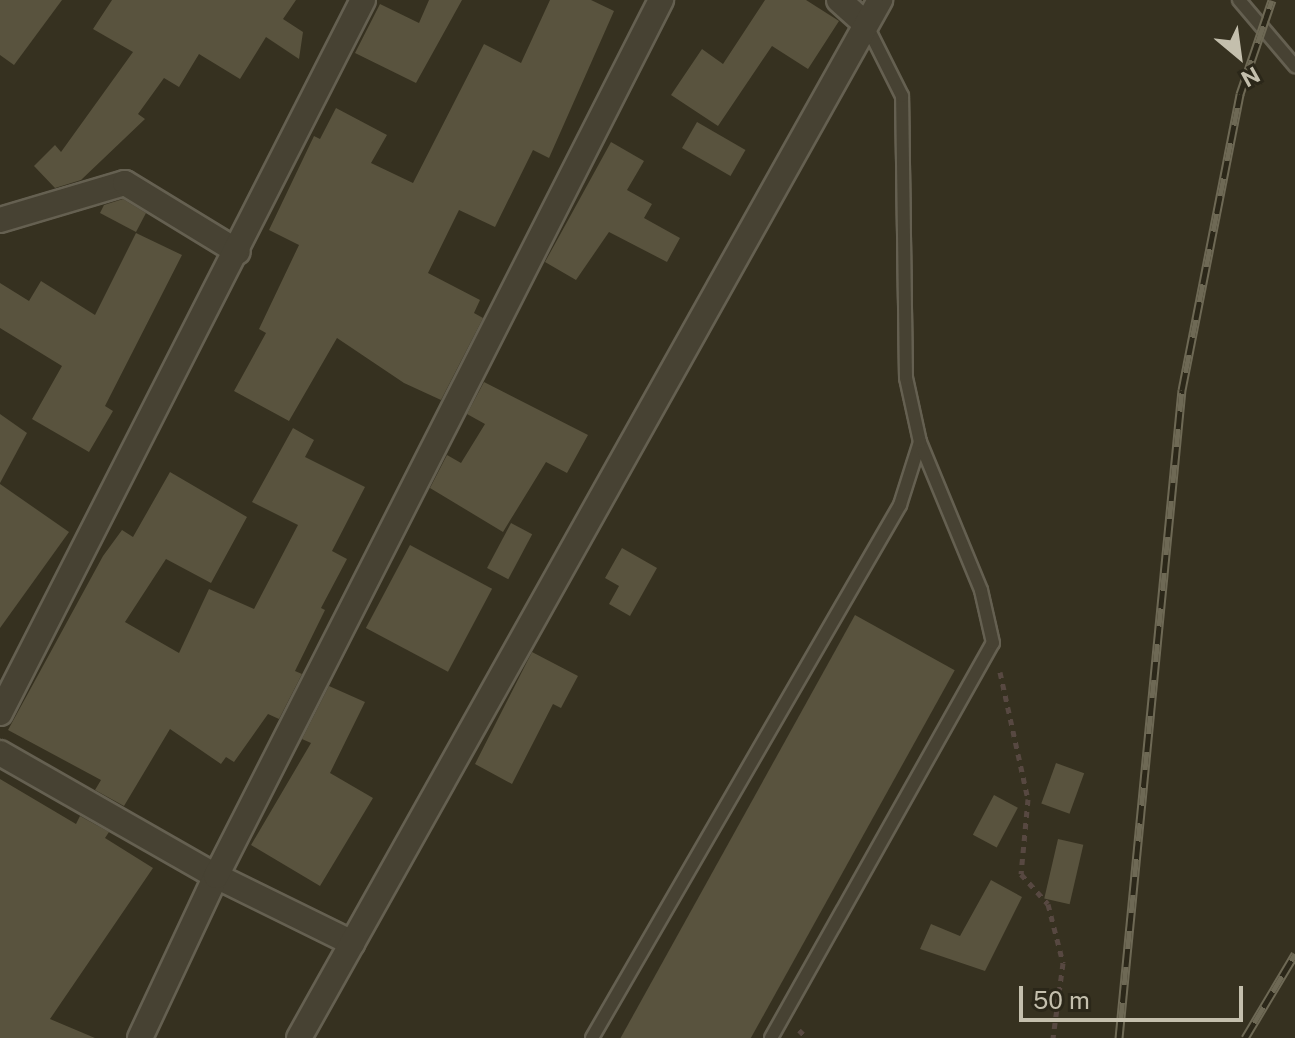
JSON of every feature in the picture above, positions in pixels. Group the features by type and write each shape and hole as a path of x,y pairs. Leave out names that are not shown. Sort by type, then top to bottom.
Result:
{"street":[{"path":"0,713 238,252 363,0"},
{"path":"140,1038 216,876 661,0"},
{"path":"839,0 866,24"},
{"path":"299,1038 880,0"},
{"path":"0,220 125,183 238,252"},
{"path":"0,753 216,876 352,943"}],"lane":[{"path":"1239,0 1295,66"},
{"path":"771,1038 993,643 981,590 920,442 906,378 902,96 866,24"},
{"path":"592,1038 900,505 920,442"}],"path":[{"path":"993,643 1028,799 1021,874 1048,904 1063,963 1053,1038"}],"building":[{"path":"0,0 62,0 14,65 0,55"},
{"path":"112,0 296,0 283,19 303,32 299,59 266,37 240,79 199,54 179,87 164,78 138,114 145,119 81,180 55,188 34,166 55,145 61,152 133,52 93,29"},
{"path":"429,0 462,0 416,83 355,53 380,4 419,23"},
{"path":"550,0 591,0 614,11 549,158 533,150 495,227 459,210 428,273 480,300 474,313 483,318 441,400 404,383 337,338 289,421 234,391 266,333 259,329 299,245 269,230 314,136 320,139 336,108 387,135 371,163 413,183 484,44 521,63"},
{"path":"765,0 806,0 839,21 808,69 772,46 718,126 671,95 702,49 723,64"},
{"path":"697,122 745,150 730,176 682,148"},
{"path":"611,142 644,161 627,190 652,204 644,218 680,238 667,262 609,232 576,280 545,262"},
{"path":"123,199 146,213 136,232 100,213 104,205"},
{"path":"136,233 182,255 105,406 113,411 89,452 32,419 62,366 0,328 0,283 29,301 41,281 95,315"},
{"path":"484,382 588,435 567,473 546,462 503,532 430,488 447,455 461,463 485,424 467,414"},
{"path":"0,414 27,433 0,483"},
{"path":"293,428 314,440 305,457 365,487 332,551 347,559 321,608 325,610 295,671 302,674 279,719 268,714 234,762 226,757 221,764 170,729 124,806 95,790 101,780 8,730 103,556 122,530 133,537 170,472 247,517 211,583 166,559 125,622 179,653 209,589 254,609 298,525 252,502"},
{"path":"0,484 69,532 0,628"},
{"path":"511,523 532,534 508,579 487,568"},
{"path":"410,545 492,589 448,672 366,628"},
{"path":"622,548 657,568 630,616 609,604 619,586 605,578"},
{"path":"855,615 955,670 751,1038 621,1038"},
{"path":"532,652 578,676 561,708 553,704 512,784 475,764"},
{"path":"329,686 365,702 330,773 373,798 320,886 251,845 311,743 302,739"},
{"path":"1056,763 1084,773 1069,814 1041,803"},
{"path":"0,779 76,824 80,816 109,832 105,838 153,868 50,1019 95,1038 0,1038"},
{"path":"994,795 1018,808 997,847 973,835"},
{"path":"1058,839 1083,845 1070,904 1044,898"},
{"path":"991,880 1022,897 985,971 920,949 931,924 960,936"}],"railway":[{"path":"1119,1038 1182,390 1240,94 1272,0"},
{"path":"1245,1038 1295,954"}]}
